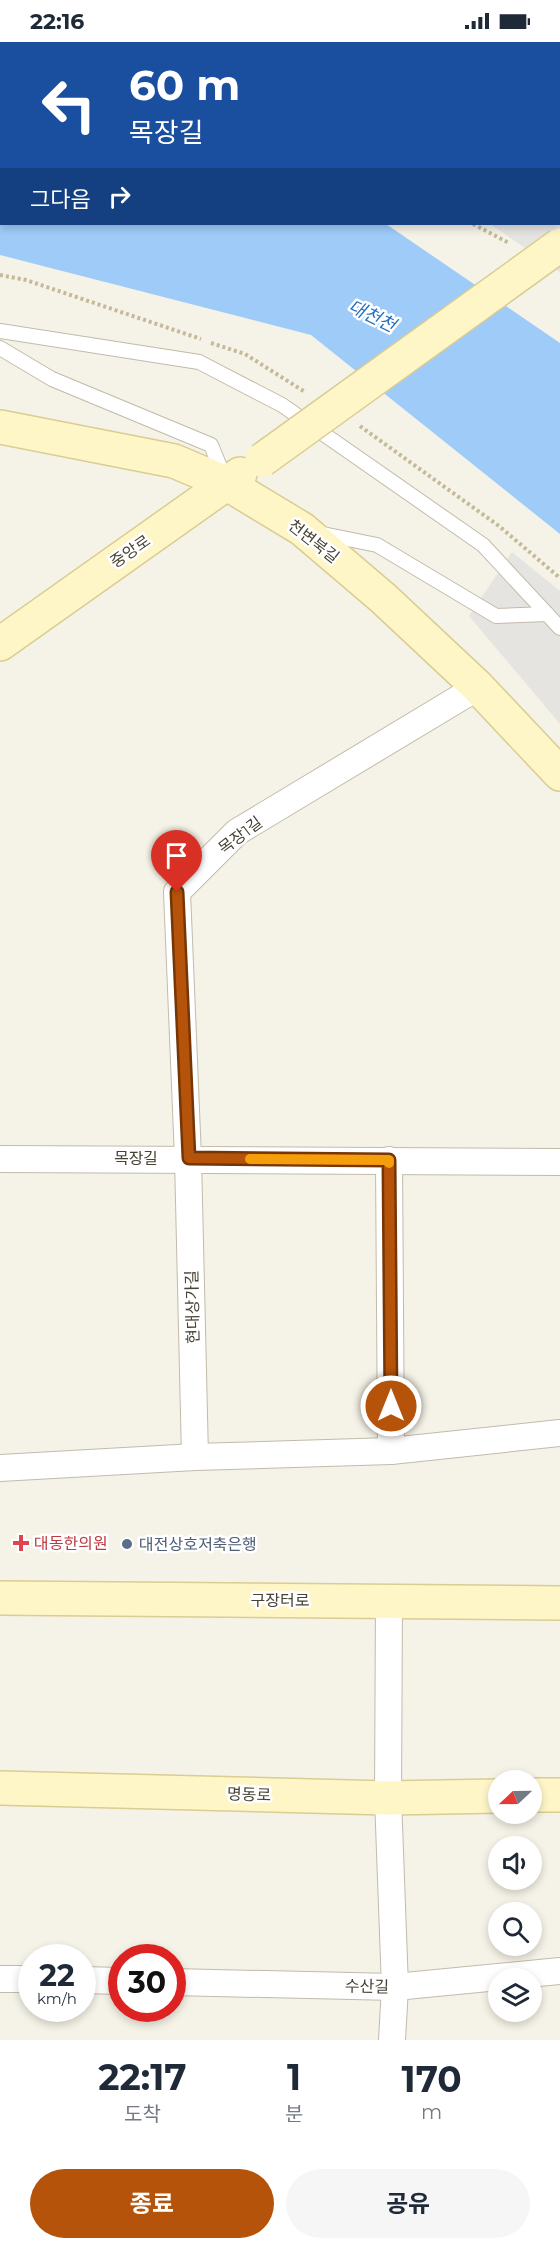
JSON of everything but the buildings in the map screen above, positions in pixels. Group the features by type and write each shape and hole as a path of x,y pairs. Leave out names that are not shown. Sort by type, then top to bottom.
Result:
{"main road":[{"name":"중앙로","path":"0,644 226,483 262,460 560,245"},
{"name":"천변북길","path":"0,427 174,461 226,483 302,529 383,597 478,687 560,774"},
{"name":"구장터로","path":"0,1598 560,1603"},
{"name":"명동로","path":"0,1788 388,1798 488,1796"},
{"path":"542,1796 560,1795"}],"street":[{"name":"목장1길","path":"189,1158 177,892 237,832 478,687"},
{"name":"목장길","path":"0,1159 189,1158 560,1162"},
{"name":"현대상가길","path":"189,1158 195,1457"},
{"path":"389,1160 391,1451"},
{"path":"0,1468 195,1457 391,1451 560,1434"},
{"path":"389,1600 388,1798 395,1987 392,2040"},
{"name":"수산길","path":"186,1982 395,1987 560,1971"},
{"path":"0,1979 18,1979"}],"lane":[{"path":"0,331 199,362 272,399 483,545 560,628"},
{"path":"0,348 52,379 211,445 226,483"},
{"path":"302,529 377,545 496,616 547,614"}],"shaded area":[{"path":"491,225 560,225 560,272"},
{"path":"512,552 560,591 560,724 469,616"}],"water":[{"name":"대천천","path":"0,225 387,225 560,343 560,534 311,335 0,255"}],"slow traffic":[{"path":"250,1159 389,1160 389,1163"}],"place":[{"name":"대동한의원","path":"21,1543"},
{"name":"대전상호저축은행","path":"127,1544"}],"route":[{"path":"177,892 189,1158 389,1160 391,1406"}]}
